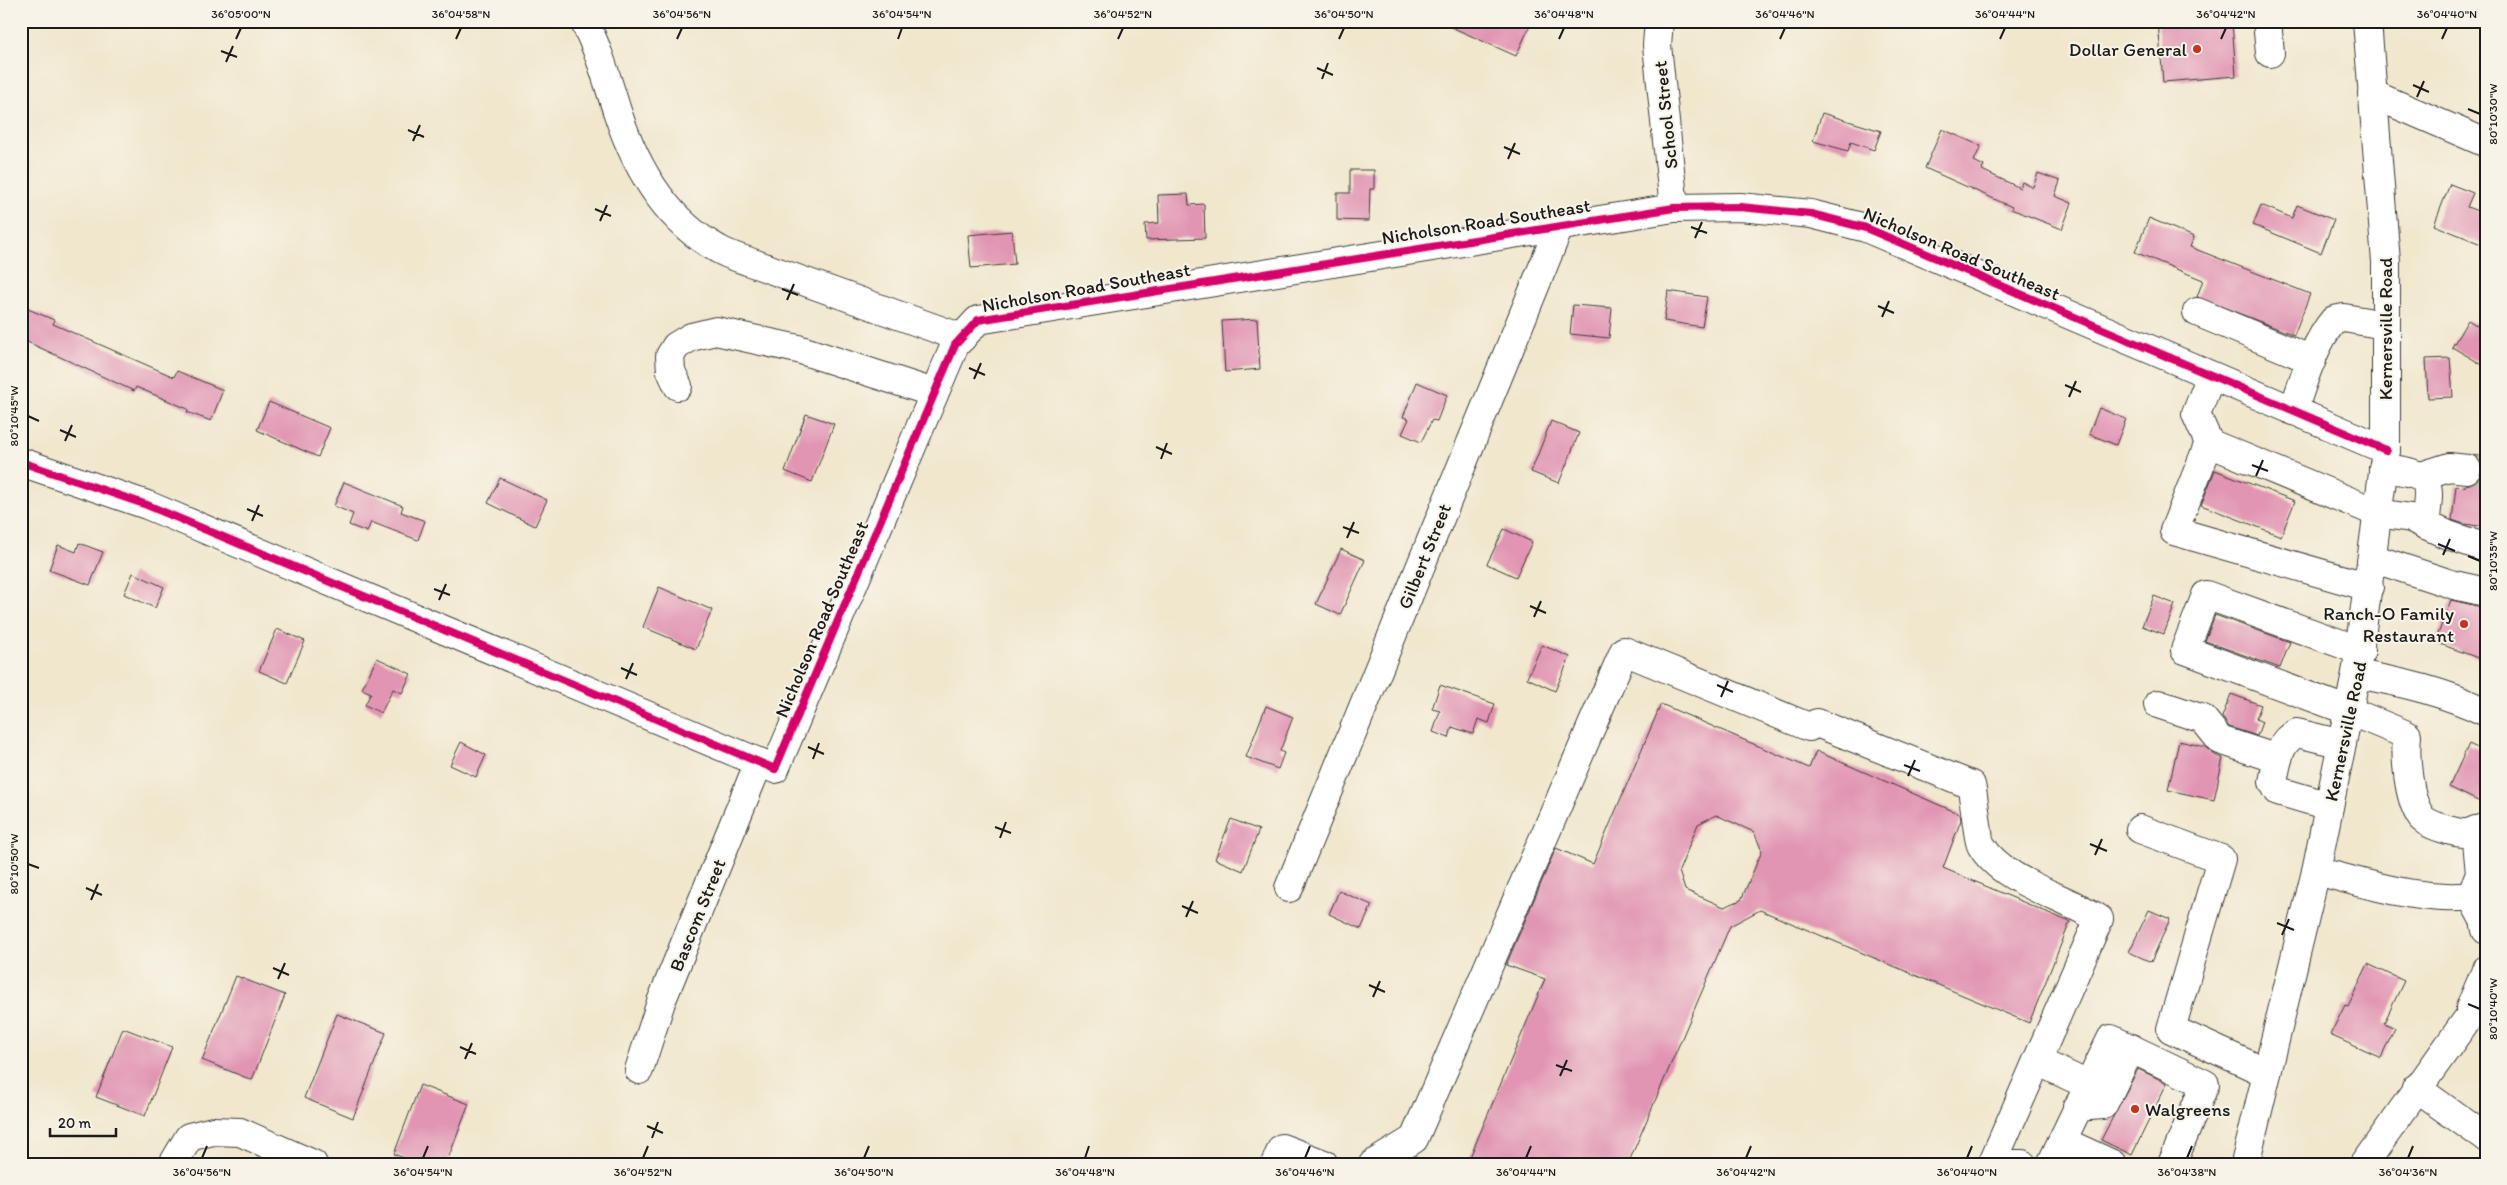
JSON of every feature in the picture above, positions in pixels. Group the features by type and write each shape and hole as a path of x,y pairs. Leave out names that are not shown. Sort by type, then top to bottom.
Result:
{"street":[{"path":"584,21 596,43 633,154 653,189 687,228 718,250 962,338"},
{"name":"School Street","path":"1660,21 1657,45 1674,208"},
{"path":"2267,21 2270,53"},
{"name":"Kernersville Road","path":"2245,1164 2316,871 2359,662 2385,459 2386,262 2367,21"},
{"path":"2372,94 2486,143"},
{"name":"Nicholson Road Southeast","path":"21,462 147,505 775,769 955,346 978,320 1674,208 1740,207 1811,214 1866,228 2293,410 2406,471 2421,476"},
{"name":"Gilbert Street","path":"1289,888 1560,225"},
{"path":"2197,312 2312,360"},
{"path":"2293,410 2312,360 2327,328 2334,320 2344,318 2386,324"},
{"path":"678,386 671,371 670,356 676,346 690,337 716,331 798,349 934,393"},
{"path":"2211,376 2196,414 2209,443 2378,513 2411,518 2486,548"},
{"path":"2209,443 2174,531 2369,587"},
{"path":"2425,524 2430,489 2421,476 2449,467 2467,468"},
{"path":"2372,558 2454,585 2486,592"},
{"path":"2486,712 2460,700 2389,679 2359,662 2206,595 2185,650 2349,710 2407,735 2405,756 2416,807 2422,819 2437,827 2466,834 2481,829 2478,895 2486,930"},
{"path":"1373,1164 1414,1139 1624,651 1809,727 1817,723 1971,785 1980,844 2006,873 2086,910 2099,919 1992,1164"},
{"path":"2158,704 2202,719 2220,740 2278,759"},
{"path":"2329,806 2278,791 2273,782 2282,744 2297,733 2342,744"},
{"name":"Bascom Street","path":"639,1070 661,1002 759,762"},
{"path":"2140,830 2221,859 2172,1029 2267,1073"},
{"path":"2316,871 2408,894 2462,898 2478,895"},
{"path":"2465,1021 2486,970"},
{"path":"2364,1164 2416,1088 2486,993"},
{"path":"2112,1164 2056,1152 2111,1039 2206,1084 2172,1164"},
{"path":"2037,1061 2083,1096"},
{"path":"2416,1088 2486,1138"},
{"path":"173,1164 189,1137 213,1131 240,1132 313,1164"},
{"path":"1276,1164 1282,1148 1324,1164"},
{"path":"2009,1164 2022,1164"}],"building":[{"path":"1438,21 1532,21 1516,56"},
{"name":"Dollar General","path":"2158,21 2232,21 2236,76 2163,82"},
{"path":"1822,113 1881,131 1874,150 1851,142 1848,151 1813,141"},
{"path":"1942,129 1981,146 1974,161 1984,166 1982,170 2020,188 2022,182 2033,187 2038,173 2060,181 2055,196 2072,203 2062,229 2011,209 2012,207 1925,168"},
{"path":"1350,170 1374,170 1374,189 1370,189 1369,221 1337,220 1337,193 1350,193"},
{"path":"2450,184 2473,193 2467,207 2486,214 2486,246 2434,225"},
{"path":"1188,194 1189,205 1204,204 1205,238 1146,240 1145,224 1159,223 1158,195"},
{"path":"2261,205 2292,218 2297,205 2334,220 2321,253 2253,225"},
{"path":"2149,218 2194,237 2190,247 2310,294 2294,335 2197,297 2203,280 2135,252"},
{"path":"1012,231 1015,264 971,268 968,235"},
{"path":"1668,291 1707,297 1702,327 1664,321"},
{"path":"1573,305 1612,308 1609,338 1570,334"},
{"path":"21,306 54,320 53,324 174,377 177,371 223,390 211,421 187,412 188,409 136,387 134,391 21,339"},
{"path":"1257,319 1260,369 1225,372 1222,321"},
{"path":"2468,320 2486,331 2486,367 2452,347"},
{"path":"2450,358 2453,397 2428,398 2426,359"},
{"path":"1417,382 1447,395 1437,421 1432,420 1421,442 1402,434 1409,419 1403,417"},
{"path":"269,402 330,428 318,457 257,430"},
{"path":"2099,408 2126,419 2116,445 2089,434"},
{"path":"806,414 834,424 812,482 785,471"},
{"path":"1551,421 1579,433 1559,483 1531,472"},
{"path":"2472,455 2486,457 2486,527 2452,520 2456,486 2465,487 2465,485 2474,483 2479,479 2482,471 2481,462"},
{"path":"2215,470 2295,501 2281,536 2201,505"},
{"path":"500,478 547,500 535,526 488,503"},
{"path":"344,482 403,506 401,512 425,521 418,540 371,522 367,532 349,525 353,514 334,506"},
{"path":"1504,529 1532,542 1516,577 1487,564"},
{"path":"79,543 103,552 90,585 49,570 58,545 76,552"},
{"path":"1341,549 1365,560 1340,615 1316,604"},
{"path":"133,573 164,587 155,608 124,594"},
{"path":"659,587 712,610 696,649 643,627"},
{"path":"2154,596 2175,604 2164,634 2142,626"},
{"name":"Ranch-O Family Restaurant","path":"2451,600 2486,608 2486,661 2435,642"},
{"path":"2215,615 2290,642 2280,668 2205,641"},
{"path":"277,629 305,641 287,683 259,671"},
{"path":"1542,645 1570,657 1555,691 1527,678"},
{"path":"377,658 411,674 402,693 393,689 381,713 365,705 371,693 362,689"},
{"path":"1440,685 1495,704 1489,723 1478,719 1473,734 1452,727 1449,738 1433,732 1440,711 1432,709"},
{"path":"2231,694 2261,705 2256,719 2262,722 2257,736 2229,727 2222,717"},
{"path":"1661,704 1809,768 1816,751 1960,814 1961,820 1943,868 2070,922 2029,1023 1760,910 1730,926 1628,1164 1467,1164 1545,979 1506,965 1556,848 1593,864","holes":["1716,815 1754,832 1762,851 1741,900 1724,907 1685,890 1679,871 1698,824"]},
{"path":"1266,706 1293,717 1280,751 1284,753 1278,769 1246,757"},
{"path":"2179,741 2205,747 2215,755 2223,758 2214,800 2168,790"},
{"path":"461,742 486,755 476,777 450,765"},
{"path":"2469,744 2486,752 2486,789 2480,802 2449,787"},
{"path":"1231,819 1259,830 1243,871 1215,859"},
{"path":"1339,891 1372,905 1361,929 1329,914"},
{"path":"2149,910 2170,919 2151,962 2129,952"},
{"path":"2368,964 2404,981 2384,1023 2395,1028 2381,1058 2330,1035 2345,1005 2348,1006"},
{"path":"236,976 285,995 252,1080 202,1060"},
{"path":"337,1014 386,1033 353,1118 304,1098"},
{"path":"123,1028 172,1047 145,1116 96,1097"},
{"name":"Walgreens","path":"2138,1069 2167,1083 2132,1155 2101,1140"},
{"path":"420,1085 469,1104 446,1164 419,1164 394,1154"}],"tunnel":[{"path":"2467,469 2486,471"}],"cycle path":[{"path":"21,462 147,505 775,769 955,345 978,320 1674,208 1740,207 1811,214 1866,228 2386,450"}],"place":[{"name":"Dollar General","path":"2197,49"},
{"name":"Ranch-O Family Restaurant","path":"2464,624"},
{"name":"Walgreens","path":"2135,1109"}]}
